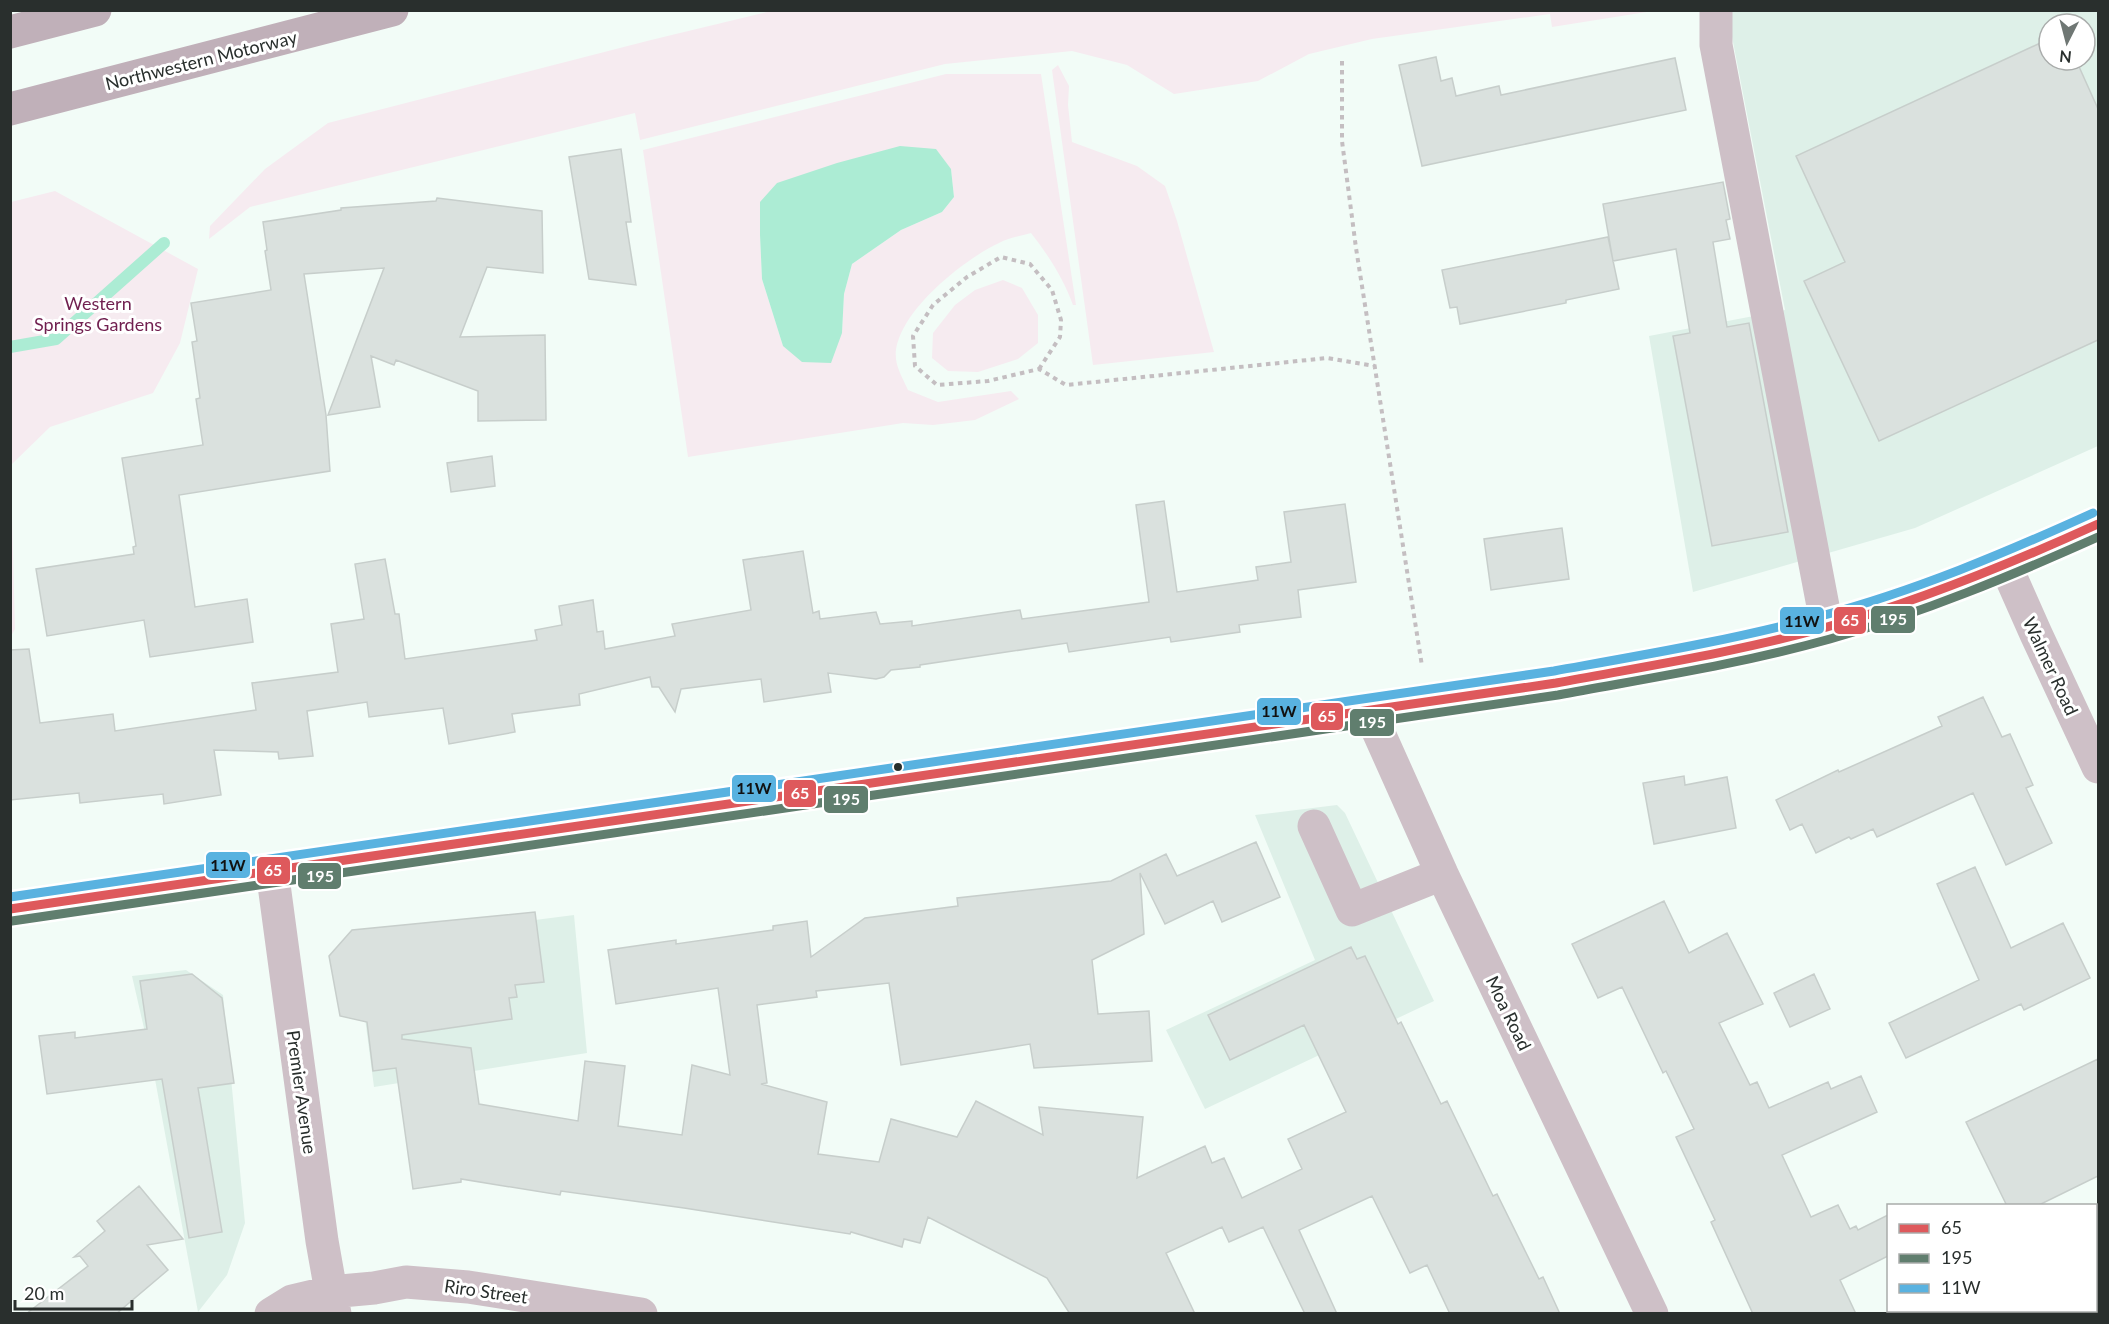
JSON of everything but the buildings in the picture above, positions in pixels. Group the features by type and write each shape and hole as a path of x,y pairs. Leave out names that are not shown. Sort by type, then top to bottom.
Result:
{"highway":[{"path":"10,32 95,10"},
{"name":"Northwestern Motorway","path":"10,109 392,10"}],"main road":[{"path":"10,909 1568,681 1718,652 1827,627 2005,564 2098,524"}],"street":[{"path":"1716,10 1716,45 1827,627"},
{"name":"Walmer Road","path":"2005,564 2098,767"},
{"name":"Moa Road","path":"1369,711 1442,874 1652,1314"},
{"path":"1314,826 1352,910 1442,874"},
{"name":"Premier Avenue","path":"272,870 333,1303"},
{"name":"Riro Street","path":"271,1314 292,1301 333,1303 374,1288 406,1282 431,1283 641,1314"}],"path":[{"path":"1342,61 1342,141 1428,702"},
{"path":"1039,369 1060,338 1061,320 1052,290 1030,264 1001,257 967,276 933,305 913,336 915,366 937,385 988,381 1039,369 1066,385 1327,358 1375,366"}],"shaded area":[{"path":"1727,11 2098,11 2098,446 1915,528 1693,592 1649,336 1785,310"},
{"path":"900,146 936,149 951,169 954,197 942,212 901,230 852,264 844,294 842,333 831,363 802,362 783,346 762,279 760,202 777,183 837,163"},
{"path":"1337,805 1345,813 1434,1001 1205,1109 1166,1030 1315,960 1255,815"},
{"path":"574,915 587,1053 374,1087 358,965 375,941"},
{"path":"186,970 223,995 245,1223 227,1275 198,1312 152,1063 132,976"}],"green space":[{"path":"775,10 1653,11 1552,27 1550,14 1372,39 1309,54 1258,81 1174,94 1127,65 1072,51 945,64 640,140 635,113 250,207 209,239 210,226 265,169 328,123"},
{"path":"1058,65 1069,86 1068,105 1072,142 1137,166 1165,186 1214,352 1093,365 1052,70"},
{"path":"946,74 1041,74 1076,305 1073,305 1055,268 1031,233 1003,241 968,262 933,291 905,325 898,342 896,359 908,390 938,402 1011,391 1019,399 975,420 933,425 903,423 688,457 643,150","holes":["951,169 954,197 942,212 901,230 852,264 844,294 842,333 783,346 762,279 761,202"]},
{"name":"Western Springs Gardens","path":"55,191 198,269 180,343 153,393 50,427 11,465 11,202"},
{"path":"1003,280 1022,288 1038,315 1038,343 1018,359 978,372 948,371 932,358 933,333 955,305 975,290"},
{"path":"11,512 15,629 11,636"}],"waterway":[{"path":"10,347 56,339 164,243"}],"transit line":[{"name":"11W","path":"10,897 1554,671 1654,653 1788,625 1891,595 1993,557 2093,513"},
{"name":"65","path":"10,909 1556,683 1760,644 1862,617 1964,581 2098,524"},
{"name":"195","path":"12,921 1558,695 1729,663 1830,639 1898,618 1966,593 2098,537"}]}
